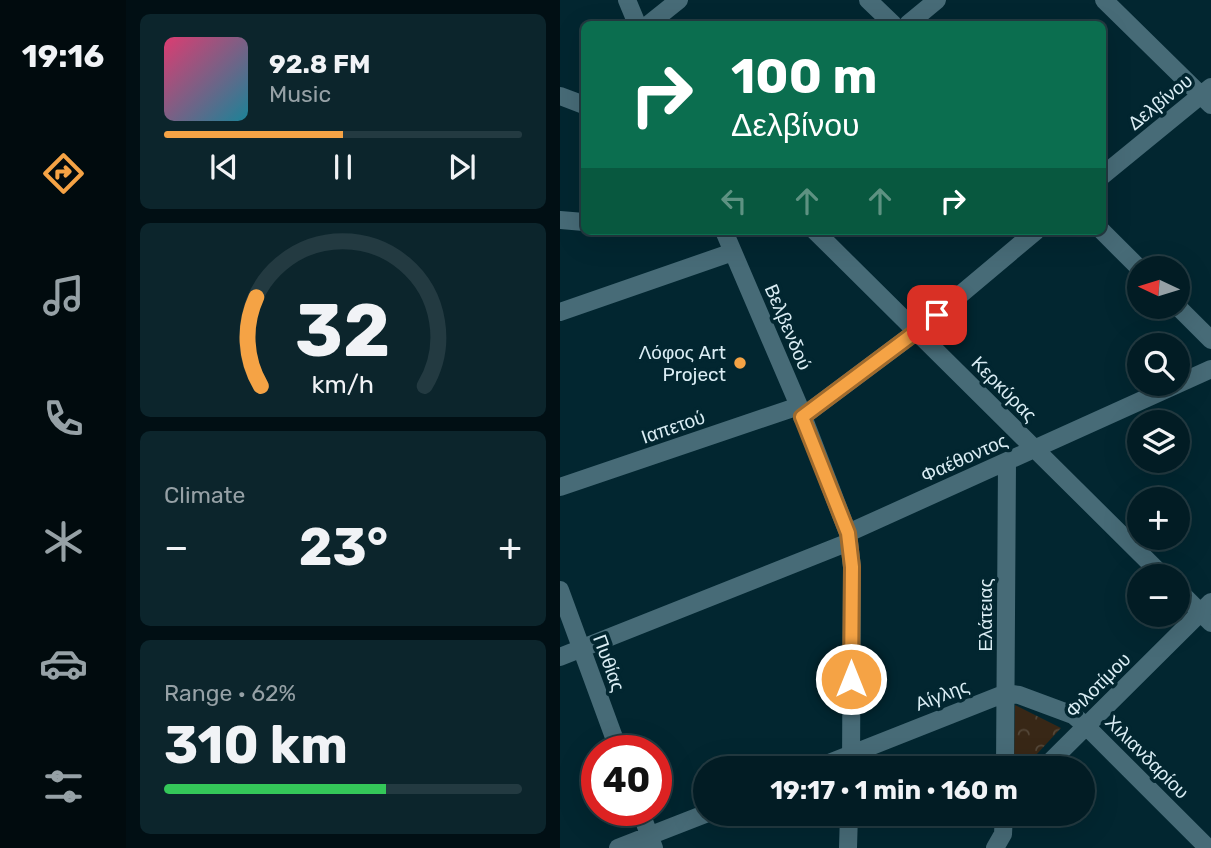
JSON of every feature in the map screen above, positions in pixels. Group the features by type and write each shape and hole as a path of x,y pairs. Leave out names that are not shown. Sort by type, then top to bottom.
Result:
{"street":[{"path":"627,0 636,21"},
{"path":"653,21 679,0"},
{"path":"868,0 889,21"},
{"path":"912,21 937,0"},
{"path":"1104,0 1208,96"},
{"path":"560,96 581,104"},
{"name":"Δελβίνου","path":"1106,173 1208,96"},
{"path":"560,220 581,222"},
{"name":"Βελβενδού","path":"726,235 801,412 848,537 852,567 851,756"},
{"name":"Κερκύρας","path":"819,235 1151,564"},
{"path":"801,412 917,331 1031,235"},
{"path":"1106,235 1127,256"},
{"path":"560,312 733,252"},
{"path":"1190,319 1211,340"},
{"name":"Φαέθοντος","path":"560,657 848,537 1211,369"},
{"name":"Ιαπετού","path":"560,487 801,412"},
{"name":"Ελάτειας","path":"1005,756 1007,462"},
{"name":"Πυθίας","path":"560,590 613,735"},
{"path":"1190,600 1207,613"},
{"name":"Φιλοτίμου","path":"1056,756 1207,613"},
{"name":"Χιλιανδαρίου","path":"1006,693 1019,695 1073,715 1208,848"},
{"name":"Αίγλης","path":"862,756 1006,693"},
{"path":"618,848 652,842 693,820"},
{"path":"848,848 849,826"},
{"path":"999,841 1017,848"}],"green space":[{"path":"1015,705 1061,728 1035,756 1014,756"}],"place":[{"name":"Λόφος Art Project","path":"740,363"}],"route":[{"path":"851,679 852,567 848,533 802,417 937,315"}]}
